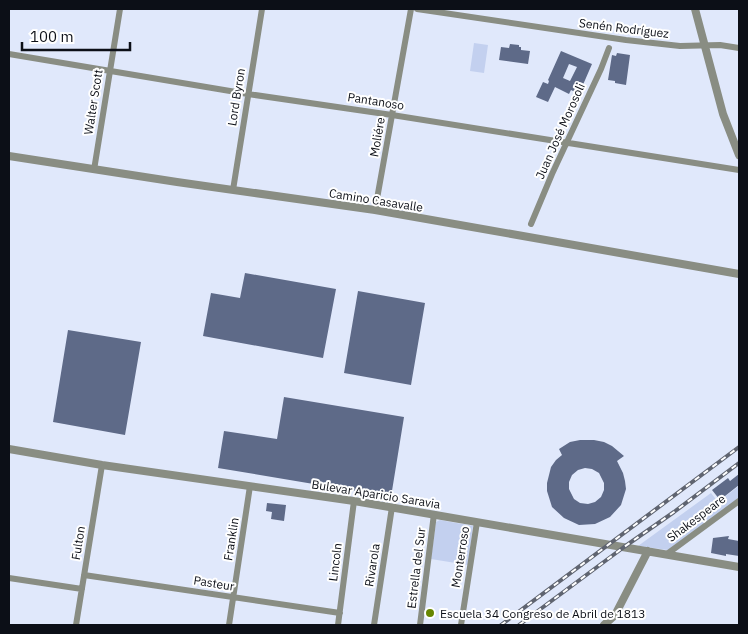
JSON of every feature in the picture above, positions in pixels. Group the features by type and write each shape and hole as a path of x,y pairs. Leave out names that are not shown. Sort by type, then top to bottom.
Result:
{"street":[{"name":"Walter Scott","path":"94,170 120,9"},
{"name":"Lord Byron","path":"233,190 262,9"},
{"name":"Moliére","path":"375,210 411,9"},
{"name":"Senén Rodríguez","path":"417,9 626,40 680,46 720,45 739,48"},
{"path":"695,9 723,114 738,151"},
{"name":"Juan José Morosoli","path":"531,224 609,48"},
{"name":"Pantanoso","path":"9,54 248,94 739,170"},
{"name":"Camino Casavalle","path":"9,156 375,210 739,274"},
{"name":"Bulevar Aparicio Saravia","path":"9,450 392,507 739,567"},
{"name":"Fulton","path":"76,625 102,465"},
{"name":"Franklin","path":"229,625 250,486"},
{"name":"Shakespeare","path":"667,554 739,500"},
{"name":"Lincoln","path":"338,625 354,501"},
{"name":"Rivarola","path":"374,625 392,507"},
{"name":"Estrella del Sur","path":"420,625 434,514"},
{"name":"Monterroso","path":"461,625 477,522"},
{"path":"604,625 615,615 648,551"},
{"name":"Pasteur","path":"84,575 340,613"},
{"path":"9,578 82,589"}],"shaded area":[{"path":"474,43 488,45 484,73 470,71"},
{"path":"739,486 739,498 668,550 638,546 711,493 718,502"},
{"path":"440,520 473,526 468,565 431,559 436,522"}],"building":[{"path":"510,44 519,45 521,50 530,51 528,64 499,60 501,47 509,48"},
{"path":"561,51 592,64 579,94 571,90 569,94 555,87 548,102 536,97 543,82 548,84","holes":["569,64 577,67 570,81 563,78"]},
{"path":"617,53 630,55 626,85 608,80 612,55 616,56"},
{"path":"245,273 336,289 323,358 203,336 211,293 240,298"},
{"path":"358,291 425,303 411,385 344,373"},
{"path":"68,330 141,342 125,435 53,422"},
{"path":"284,397 404,417 391,497 218,468 224,431 277,439"},
{"path":"594,440 604,442 624,456 617,461 623,473 626,489 621,505 610,517 595,524 579,525 564,518 552,507 547,491 551,467 562,455 559,449 570,442","holes":["592,469 599,473 604,483 604,490 601,497 595,502 588,504 580,503 574,499 569,489 569,482 572,475 578,470"]},
{"path":"739,474 739,485 720,500 712,490 728,478 730,481"},
{"path":"267,503 286,505 284,521 271,519 272,512 266,511"},
{"path":"729,536 728,539 739,541 739,556 711,553 713,538"}],"railway":[{"path":"501,625 739,447"},
{"path":"519,625 739,463"}],"place":[{"name":"Escuela 34 Congreso de Abril de 1813","path":"430,613"}]}
